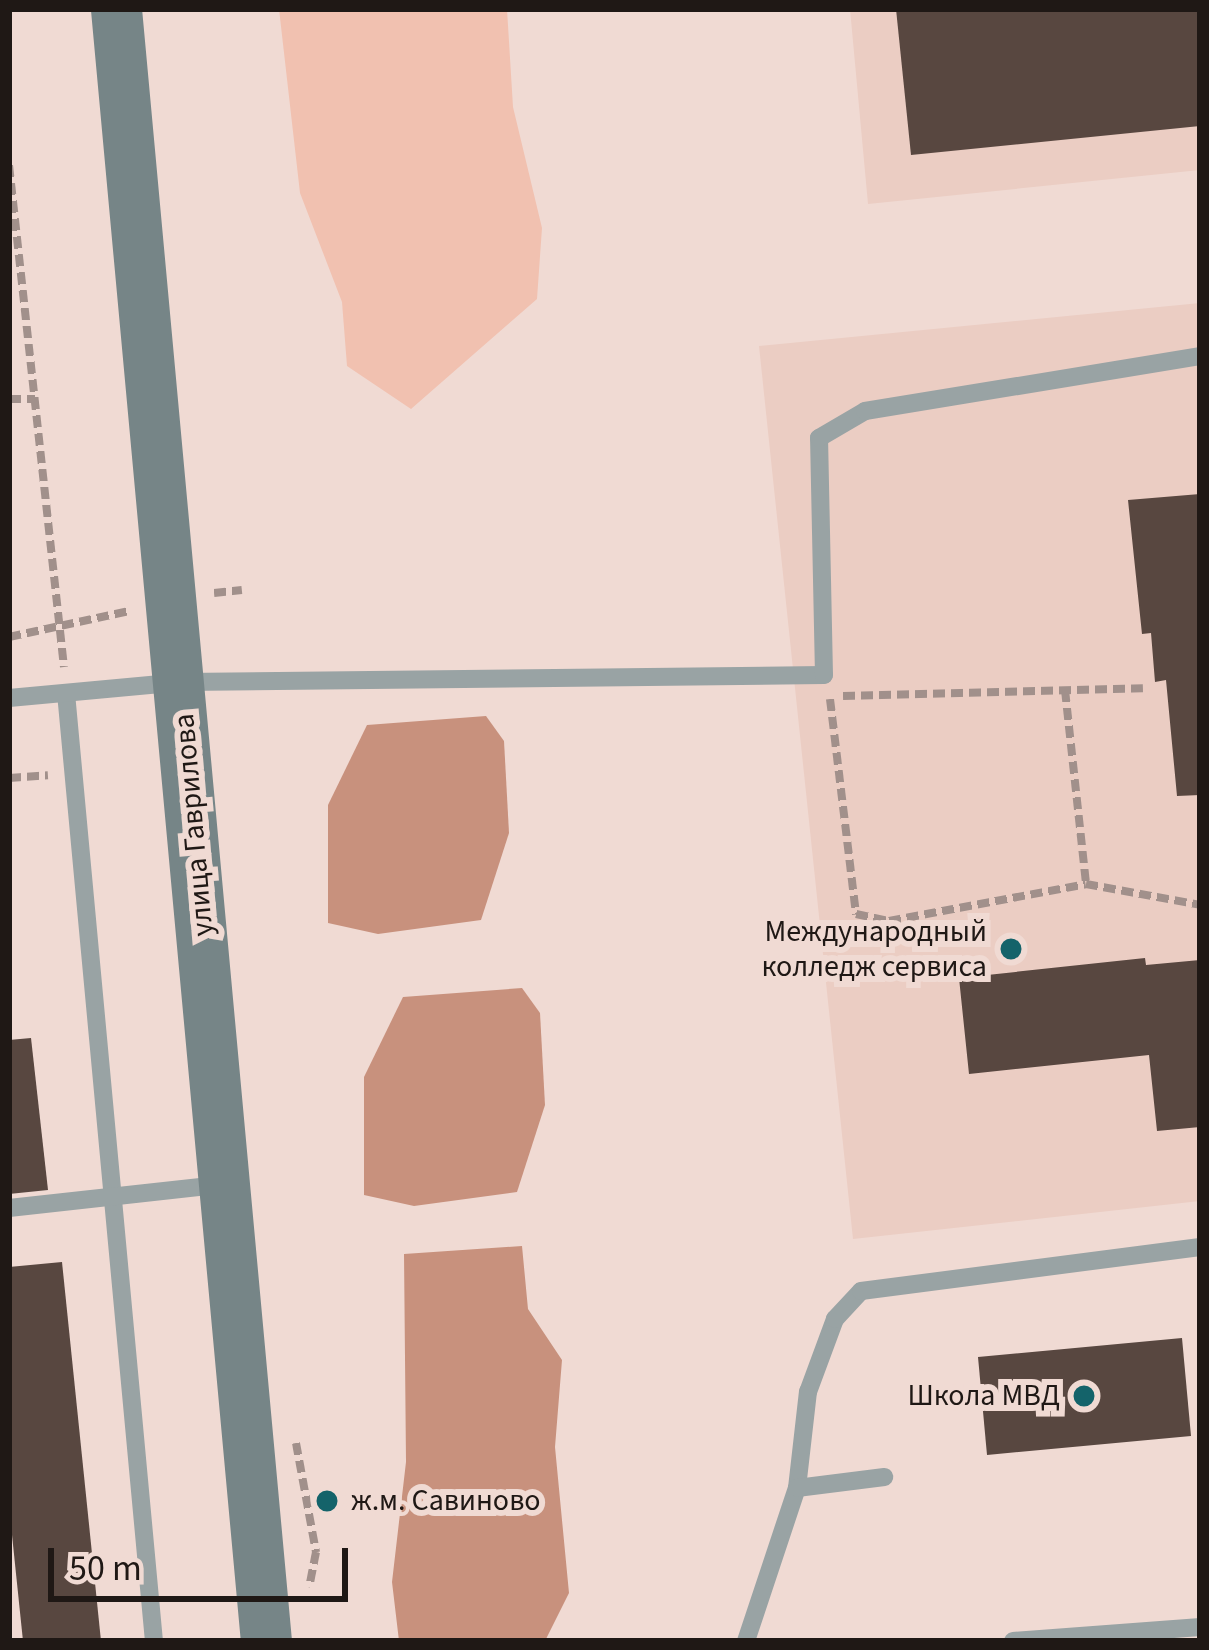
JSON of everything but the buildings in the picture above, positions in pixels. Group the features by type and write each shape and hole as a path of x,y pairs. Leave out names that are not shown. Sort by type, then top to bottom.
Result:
{"street":[{"name":"улица Гаврилова","path":"116,9 182,682 266,1641"}],"lane":[{"path":"9,698 182,682 824,675 819,438 865,410 1200,356"},
{"path":"66,693 154,1641"},
{"path":"9,1208 225,1184"},
{"path":"746,1641 796,1488 808,1392 835,1319 861,1292 1200,1247"},
{"path":"796,1488 884,1477"},
{"path":"1012,1641 1200,1628"}],"path":[{"path":"9,165 66,693"},
{"path":"9,399 35,399"},
{"path":"824,675 856,914 890,921 1086,884 1200,905"},
{"path":"1065,690 1086,884"}],"shaded area":[{"path":"279,9 507,9 513,107 542,228 537,299 411,409 347,366 342,302 300,193"},
{"path":"850,9 1200,9 1200,170 868,204"},
{"name":"Международный колледж сервиса","path":"1200,303 1200,1201 853,1239 759,346"},
{"path":"486,716 504,741 509,833 481,920 378,934 328,923 328,805 367,725"},
{"path":"522,988 540,1013 545,1105 517,1192 414,1206 364,1195 364,1077 403,997"},
{"path":"522,1246 528,1309 562,1360 555,1447 569,1593 545,1641 399,1641 392,1582 406,1462 404,1254"}],"place":[{"name":"Международный колледж сервиса","path":"1011,949"},
{"name":"Школа МВД","path":"1084,1396"},
{"name":"ж.м. Савиново","path":"327,1501"}]}
